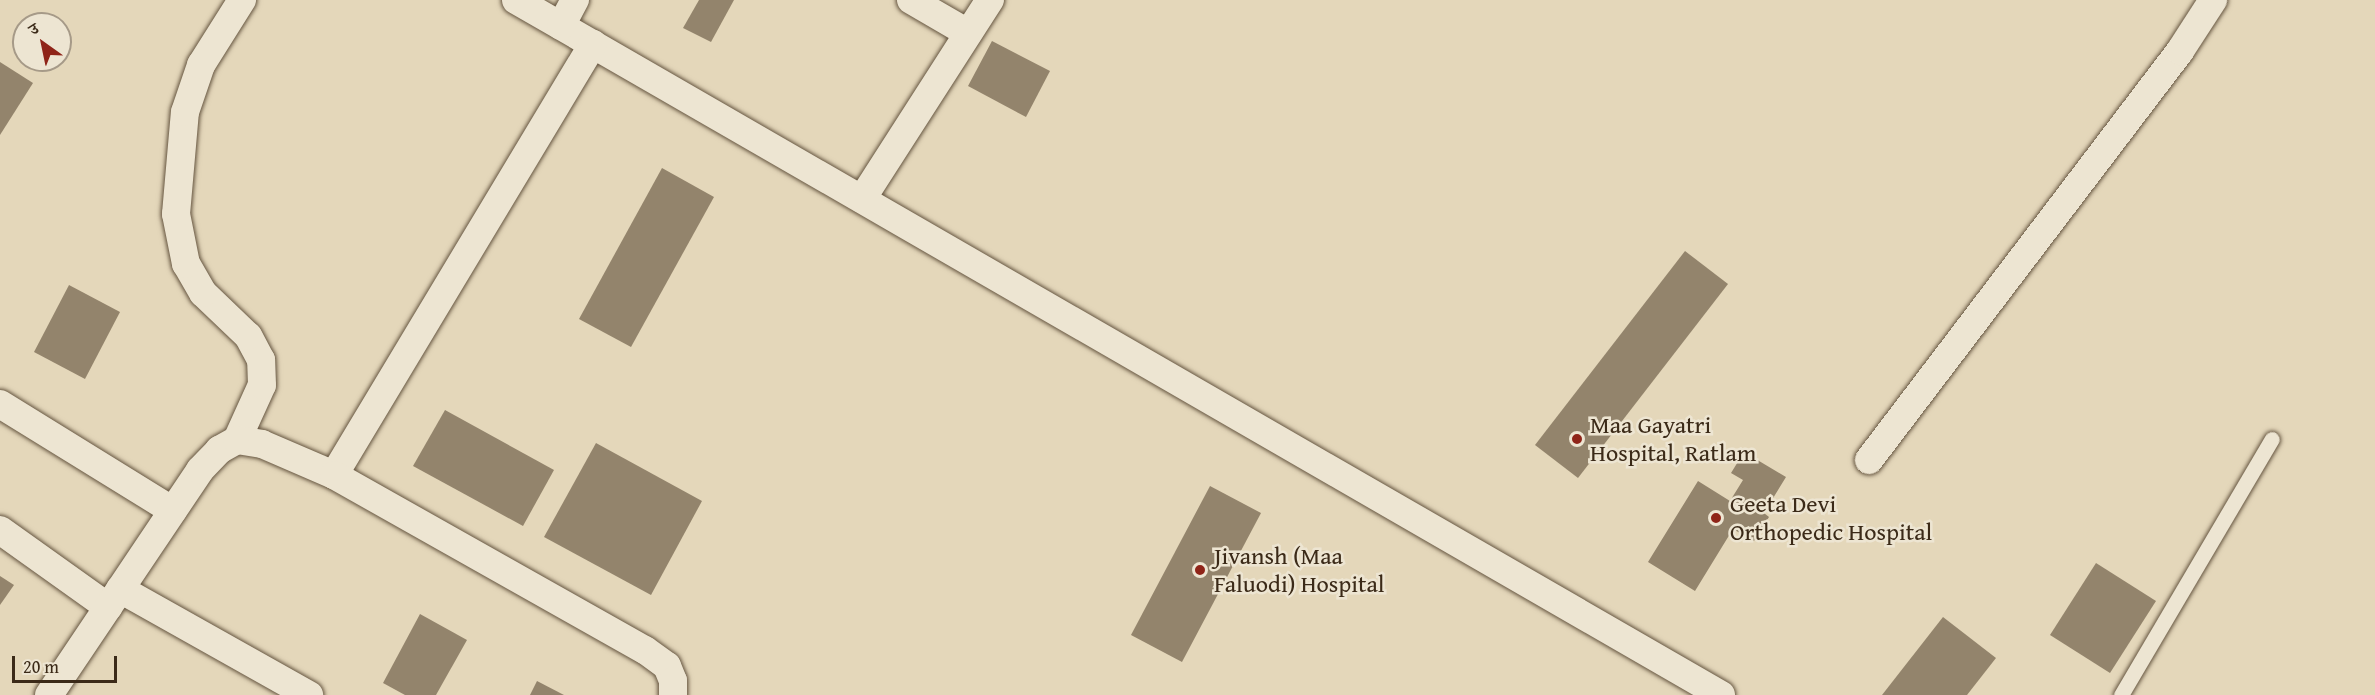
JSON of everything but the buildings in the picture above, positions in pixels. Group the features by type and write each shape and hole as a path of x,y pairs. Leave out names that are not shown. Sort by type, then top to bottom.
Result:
{"street":[{"path":"49,695 200,470 219,450 237,440 262,385 261,360 248,336 203,293 186,264 176,214 185,112 201,65 242,0"},
{"path":"516,0 1721,695"},
{"path":"561,26 575,0"},
{"path":"911,0 968,33"},
{"path":"862,199 990,0"},
{"path":"1869,460 2180,51 2213,0"},
{"path":"334,475 593,44"},
{"path":"0,404 173,511"},
{"path":"237,440 262,444 334,475 645,650 667,666 673,681 673,695"},
{"path":"0,530 114,598 309,695"}],"lane":[{"path":"2121,695 2272,439"}],"place":[{"name":"Maa Gayatri Hospital, Ratlam","path":"1577,439"},
{"name":"Geeta Devi Orthopedic Hospital","path":"1716,518"},
{"name":"Jivansh (Maa Faluodi) Hospital","path":"1200,570"}]}
